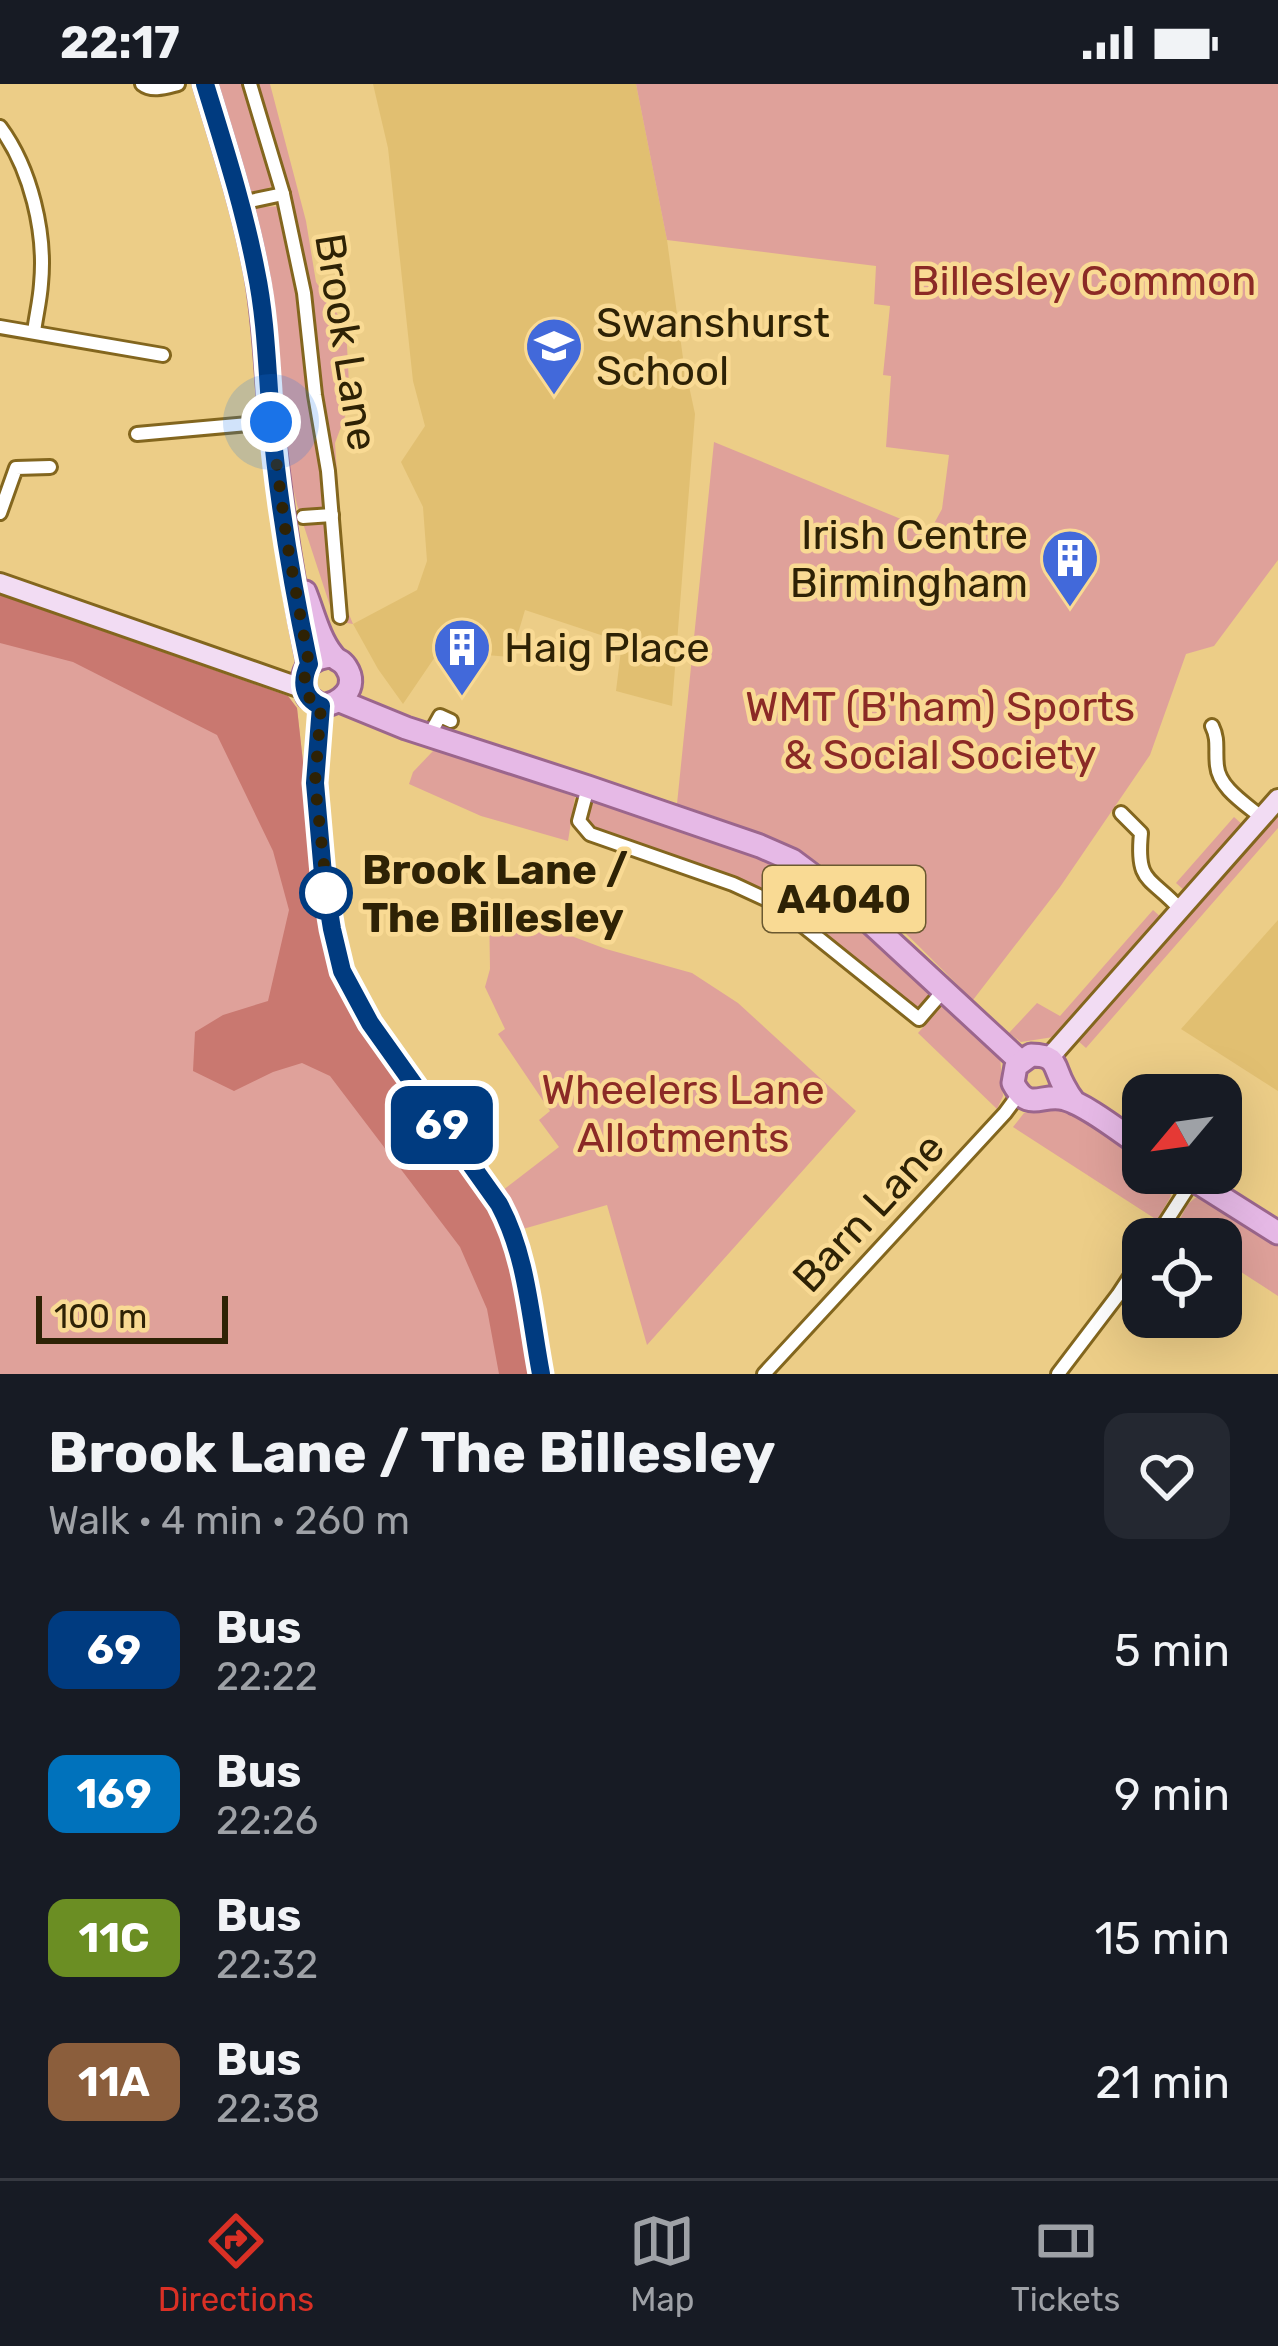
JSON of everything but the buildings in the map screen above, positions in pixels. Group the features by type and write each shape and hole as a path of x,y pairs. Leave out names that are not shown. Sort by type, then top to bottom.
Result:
{"main road":[{"name":"Brook Lane","path":"205,84 257,274 271,422 309,664"},
{"name":"Brook Lane","path":"287,542 333,656"},
{"path":"0,584 304,688"},
{"path":"333,656 346,667 348,692 331,703 308,698 303,679 309,664 333,656"},
{"path":"349,676 391,723"},
{"path":"331,703 315,783 323,874 342,971 370,1023 512,1229 541,1374"},
{"name":"A4040","path":"331,703 760,846 803,866 1020,1061"},
{"path":"1049,1058 1278,800"},
{"path":"1054,1089 1030,1100 1019,1094 1013,1077 1020,1061 1031,1055 1049,1058 1055,1064 1054,1089 1122,1134"},
{"path":"1216,1194 1278,1233"}],"street":[{"path":"142,84 161,88 178,84"},
{"name":"Brook Lane","path":"250,84 284,194 304,293 328,472 340,617"},
{"path":"0,127 20,164 37,220 42,281 34,332"},
{"path":"241,203 284,194"},
{"path":"0,327 163,355"},
{"path":"137,434 271,422"},
{"path":"0,513 16,468 50,467"},
{"path":"303,517 332,515"},
{"path":"430,734 440,716 451,721"},
{"path":"1212,726 1220,781 1262,818"},
{"path":"588,787 578,821 590,834 776,904 919,1018 945,989"},
{"path":"1121,813 1141,832 1140,869 1180,910"},
{"path":"776,904 803,866"},
{"name":"Barn Lane","path":"764,1374 1019,1094"},
{"path":"1058,1374 1122,1289"}],"shaded area":[{"name":"Swanshurst School","path":"373,84 636,84 695,414 672,706 616,691 622,642 525,610 511,657 439,651 403,704 353,624 417,590 427,561 423,507 401,462 425,426 413,381 388,148"},
{"path":"0,595 288,696 297,708 321,924 338,990 494,1214 512,1257 533,1374 499,1374 487,1309 460,1247 330,1076 302,1063 234,1091 193,1071 195,1032 223,1015 268,1001 289,910 273,851 217,735 73,662 0,643"},
{"path":"1278,920 1278,1091 1181,1029"}],"green space":[{"path":"213,84 270,84 306,221 316,282 346,327 350,403 335,443 346,607 353,624 335,621 287,460 274,318 252,216 257,207 288,206 282,181 258,193 246,190"},
{"path":"636,84 1278,84 1278,560 1214,646 1186,654 1150,755 1060,887 973,1000 836,874 747,828 677,804 714,442 930,531 942,509 949,455 886,447 891,376 883,375 890,306 874,304 876,266 667,240"},
{"path":"0,595 288,696 297,708 321,924 338,990 533,1374 0,1374"},
{"path":"433,751 449,752 575,797 568,841 481,816 409,784 413,772"},
{"path":"590,799 775,859 790,874 771,895 591,827 586,805"},
{"path":"1278,810 1278,828 1086,1048 1077,1040"},
{"path":"1234,817 1244,826 1186,892 1176,883"},
{"path":"805,879 934,992 917,1011 787,904 790,893"},
{"name":"Wheelers Lane Allotments","path":"489,905 606,949 692,973 738,1003 856,1111 647,1345 607,1205 523,1229 503,1190 559,1147 539,1120 550,1111 498,1034 505,1029 485,987 490,969"},
{"path":"1153,910 1163,919 1060,1036 1021,1042 1009,1033 1037,1003 1060,1016"},
{"path":"944,1004 1000,1055 1003,1096 997,1109 918,1033"},
{"path":"1064,1107 1122,1144 1122,1194 1171,1194 1158,1218 1013,1127 1024,1113"},
{"path":"1200,1198 1232,1218 1180,1218 1187,1205"},
{"path":"1242,1224 1278,1247 1278,1296 1242,1273"}],"bus line":[{"name":"69","path":"205,84 257,274 271,422 309,664 304,688 308,698 321,706 315,783 320,849 342,971 370,1023 512,1229 541,1374"}],"place":[{"name":"Swanshurst School","path":"554,397"},
{"name":"Irish Centre Birmingham","path":"1070,609"},
{"name":"Haig Place","path":"462,698"},
{"name":"Brook Lane / The Billesley","path":"326,893"}],"route":[{"path":"271,422 309,664 304,688 308,698 321,706 315,783 328,902 326,893"}],"park label":[{"name":"Billesley Common","path":"1084,280"},
{"name":"WMT (B'ham) Sports & Social Society","path":"940,730"}]}
